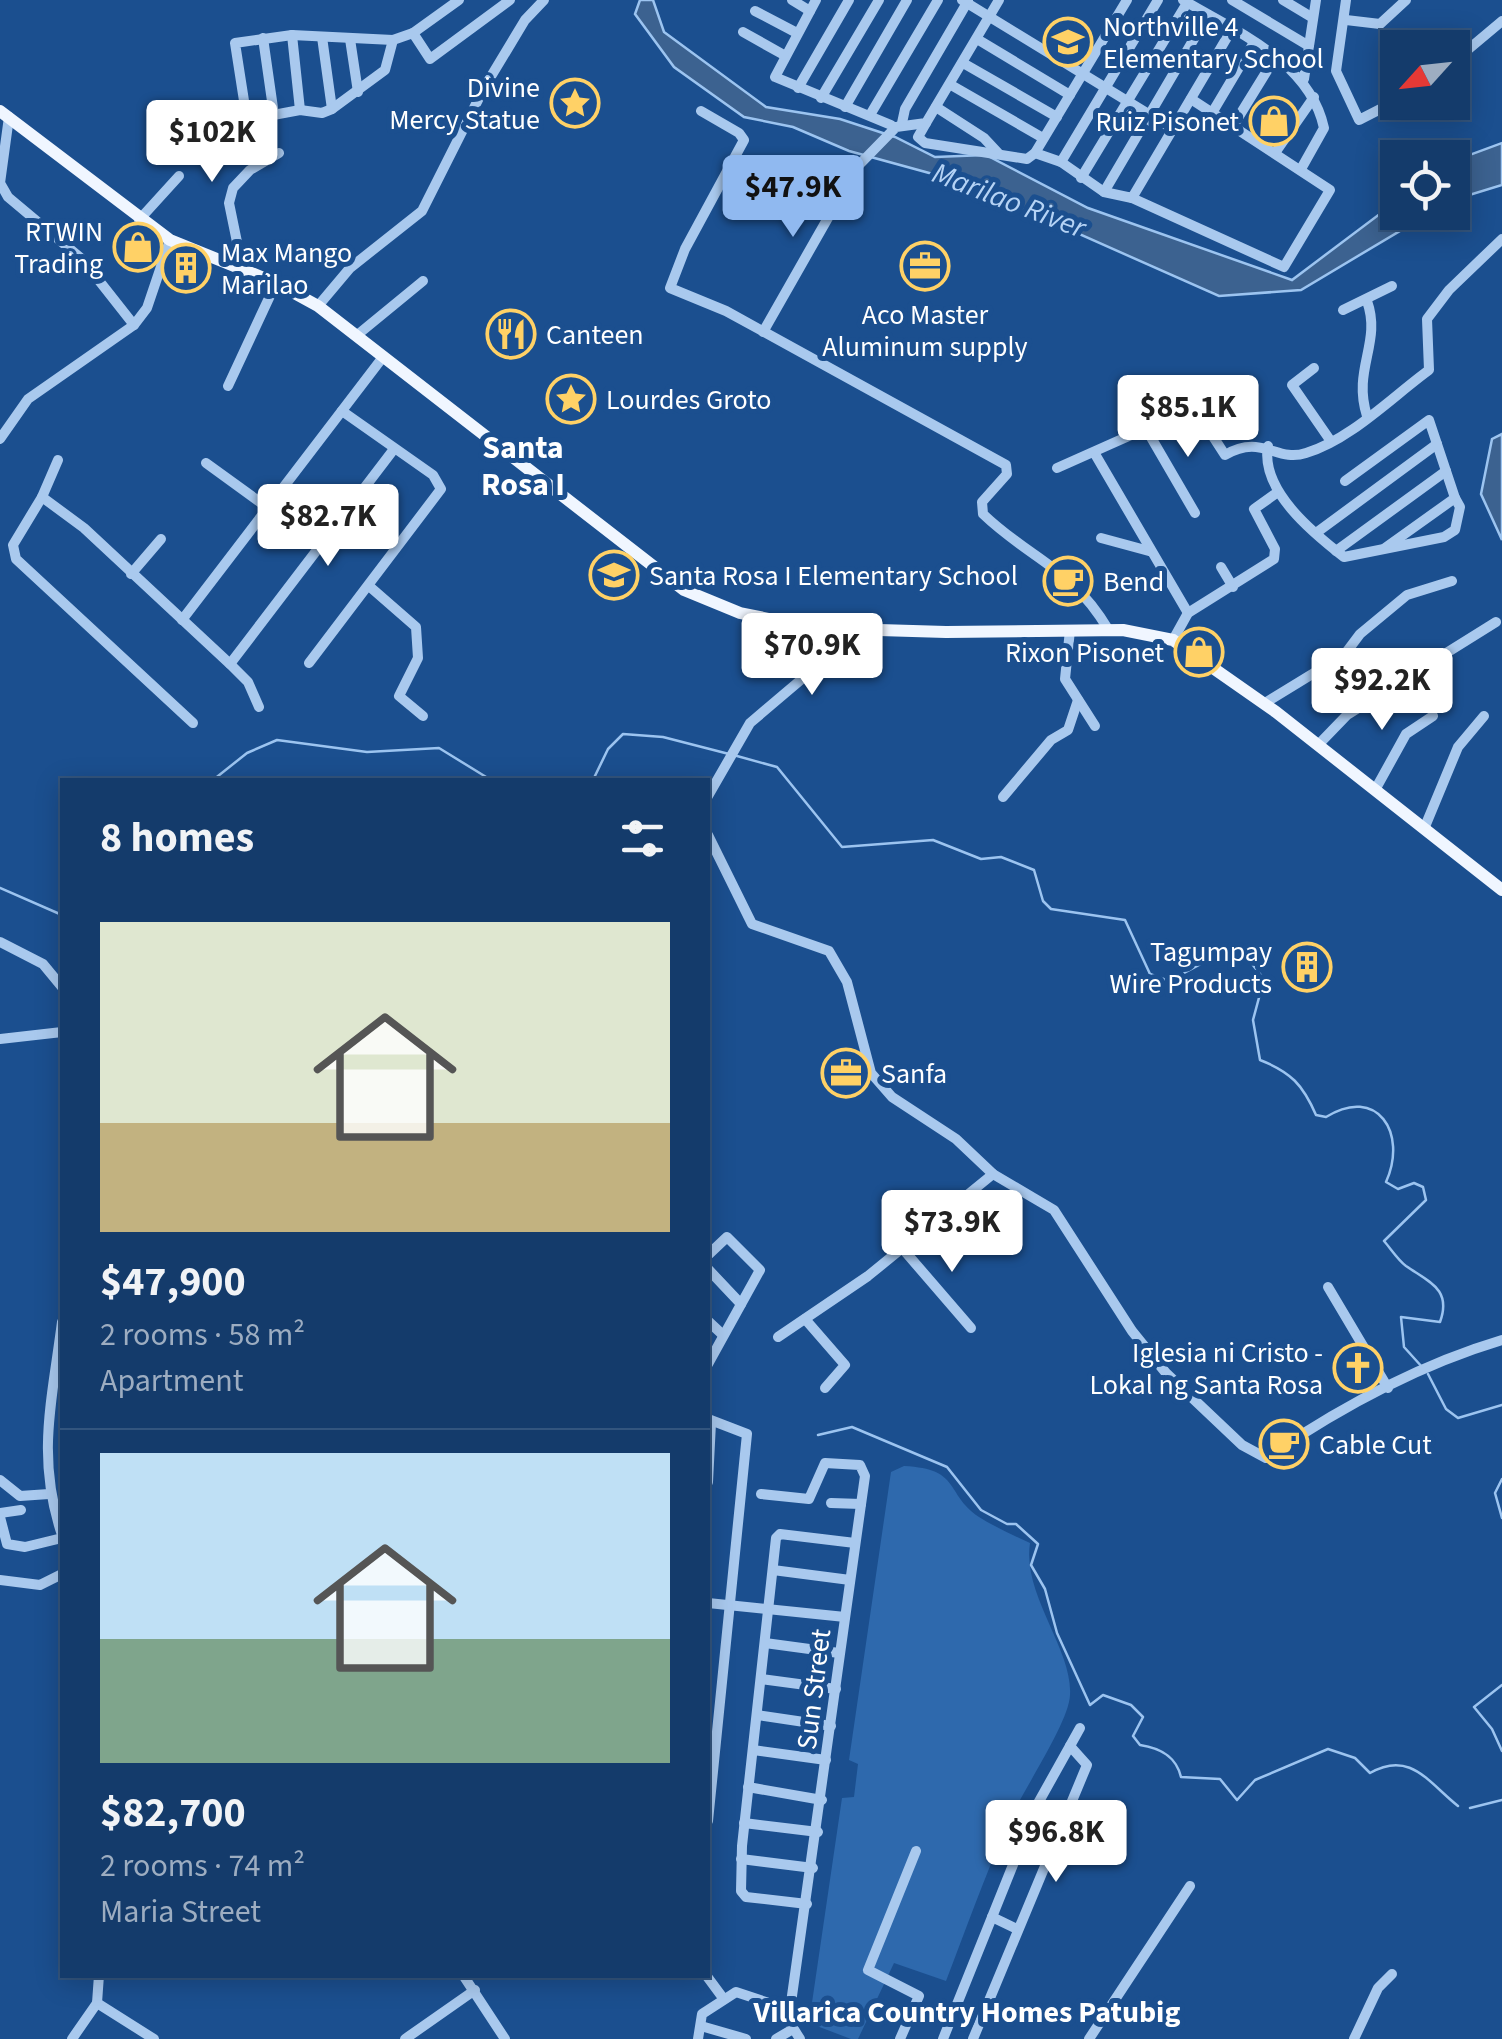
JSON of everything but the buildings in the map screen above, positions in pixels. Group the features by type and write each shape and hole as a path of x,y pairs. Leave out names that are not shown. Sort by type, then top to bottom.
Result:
{"main road":[{"path":"4,114 170,240 276,282 318,306 684,590 740,613 812,628 946,632 1108,630 1173,640 1319,744 1502,890"}],"street":[{"path":"393,40 384,70 332,110 300,110 247,120 235,43 292,34 393,40 413,32 459,0"},
{"path":"413,32 430,59 510,0"},
{"path":"318,306 350,268 422,211 530,4 544,0"},
{"path":"792,0 813,5 775,77 895,126 926,123"},
{"path":"798,88 849,0"},
{"path":"821,98 879,0"},
{"path":"845,107 907,0"},
{"path":"870,115 938,0"},
{"path":"1000,0 918,137 925,144 998,153 1020,161 1035,153 1127,0"},
{"path":"1061,162 1158,0"},
{"path":"1232,0 1309,46"},
{"path":"1282,0 1312,18"},
{"path":"1304,79 1316,0"},
{"path":"1346,0 1336,72 1359,120 1380,109"},
{"path":"1346,20 1380,24 1406,0"},
{"path":"763,332 856,167 895,126 965,1 1173,129"},
{"path":"1081,178 1130,101 1185,1 1304,79 1324,128 1301,169"},
{"path":"755,11 797,33"},
{"path":"1104,192 1208,15"},
{"path":"1470,49 1502,21"},
{"path":"1132,198 1232,29"},
{"path":"743,32 784,55"},
{"path":"292,34 300,110"},
{"path":"322,37 332,110"},
{"path":"263,38 274,115"},
{"path":"350,39 358,92"},
{"path":"976,39 1070,94"},
{"path":"1212,113 1254,44"},
{"path":"1233,126 1275,58"},
{"path":"963,63 1057,117"},
{"path":"950,84 1043,138"},
{"path":"1276,153 1314,97"},
{"path":"1035,153 1061,162 1104,192 1132,198 1284,267 1330,190 1190,100"},
{"path":"936,107 984,138 998,153"},
{"path":"701,111 739,133 742,146 685,248 670,288 763,332 1006,466 1007,474 982,502 983,514 1072,580 1088,595 1108,630"},
{"path":"4,114 0,183 8,196 82,259 134,324"},
{"path":"230,265 238,242 229,203 233,188 250,170 280,153"},
{"path":"139,220 179,176"},
{"path":"1197,408 1225,455 1249,444 1296,455 1330,440 1429,370 1428,319 1449,290 1502,239"},
{"path":"0,439 28,399 134,324 147,308 170,240"},
{"path":"356,336 422,281"},
{"path":"228,386 276,282"},
{"path":"1343,310 1392,286"},
{"path":"1367,301 1372,331 1359,391 1367,416"},
{"path":"182,620 383,357"},
{"path":"1314,368 1292,386 1330,440"},
{"path":"1057,468 1095,454 1145,427 1197,408 1230,388"},
{"path":"309,662 441,489 433,475 342,411"},
{"path":"1268,446 1266,456 1278,492 1336,551 1354,557 1444,537 1455,530 1460,507 1428,420 1345,481"},
{"path":"1145,427 1196,513"},
{"path":"1316,533 1436,444"},
{"path":"230,664 394,449"},
{"path":"1095,454 1188,613"},
{"path":"58,460 42,497 14,542 16,558 60,604 194,723"},
{"path":"206,463 268,508"},
{"path":"1336,551 1446,471"},
{"path":"1173,640 1188,613 1277,555 1254,509 1278,492"},
{"path":"42,497 84,528 230,664 248,682 259,708"},
{"path":"1380,552 1456,498"},
{"path":"1101,538 1149,551"},
{"path":"132,574 161,539"},
{"path":"1221,567 1233,586"},
{"path":"1265,703 1346,654 1360,634 1408,595 1452,581"},
{"path":"369,586 416,628 418,658 399,696 423,716"},
{"path":"1319,744 1347,715 1496,622"},
{"path":"710,793 750,723 803,678 812,628"},
{"path":"1070,630 1065,679 1094,726"},
{"path":"1003,797 1051,740 1068,730 1078,700"},
{"path":"1375,790 1406,734 1433,716"},
{"path":"1424,829 1458,747 1484,716"},
{"path":"710,839 752,924 817,944 840,966 871,1073 892,1097 956,1139 993,1174 1054,1210 1132,1331 1166,1373 1242,1445 1266,1458 1325,1418 1414,1372 1502,1340"},
{"path":"0,942 43,964 60,985"},
{"path":"0,1039 60,1032"},
{"path":"778,1337 905,1245 993,1174"},
{"path":"905,1212 894,1226 971,1328"},
{"path":"710,1254 727,1237 759,1266 710,1360"},
{"path":"710,1272 742,1304"},
{"path":"1328,1288 1388,1388"},
{"path":"805,1319 845,1366 825,1388"},
{"path":"710,1323 724,1335"},
{"path":"60,1336 48,1419 49,1494 60,1530"},
{"path":"710,1421 747,1434 710,1782"},
{"name":"Sun Street","path":"761,1494 809,1499 825,1463 860,1465 865,1476 813,1868 790,2010 797,2034"},
{"path":"0,1480 20,1496 49,1494"},
{"path":"831,1502 861,1504"},
{"path":"21,1510 0,1516 7,1544 25,1547 60,1537"},
{"path":"807,1904 746,1897 741,1892 744,1823 773,1570 780,1534 856,1543"},
{"path":"773,1570 850,1580"},
{"path":"0,1580 40,1585 60,1575"},
{"path":"710,1603 769,1606 844,1617"},
{"path":"765,1643 839,1652"},
{"path":"761,1679 836,1689"},
{"path":"757,1715 830,1726"},
{"path":"943,2039 1037,1805 1080,1728"},
{"path":"973,2039 1087,1765 1070,1746"},
{"path":"753,1750 826,1760"},
{"path":"748,1787 822,1800"},
{"path":"744,1823 818,1832"},
{"path":"900,2039 919,1996 868,1970 916,1850"},
{"path":"741,1859 813,1868"},
{"path":"1089,2039 1190,1886"},
{"path":"992,1917 1017,1929"},
{"path":"1354,2039 1378,1988 1392,1974"},
{"path":"72,2039 97,2003 100,1978"},
{"path":"466,1978 505,2039"},
{"path":"708,1978 723,1998"},
{"path":"405,2039 476,1990"},
{"path":"698,2039 702,2014 736,1992 790,2010"},
{"path":"97,2003 154,2039"},
{"path":"701,2026 746,2039"},
{"path":"776,2039 797,2034"}],"shaded area":[{"path":"904,1466 944,1477 979,1517 1030,1543 1033,1582 1064,1659 1070,1695 1062,1722 1000,1843 946,1981 894,1963 858,2039 851,2039 809,2023 842,1798 854,1797 858,1764 849,1760 891,1472"}],"water":[{"name":"Marilao River","path":"640,0 653,0 664,32 766,107 840,119 895,137 935,157 986,155 1088,208 1292,280 1380,214 1380,230 1402,230 1301,290 1219,296 962,182 849,151 793,127 744,117 674,67 635,14"},
{"path":"1502,143 1502,185 1470,195 1470,155"},
{"path":"1502,434 1502,540 1481,494 1492,439"}],"waterway":[{"path":"594,778 608,749 623,734 663,737 729,754"},
{"path":"216,778 247,753 277,740 367,752 439,748 488,778"},
{"path":"737,756 777,767 842,847 933,840 981,859 1001,857 1034,870 1043,901 1051,909 1125,920 1150,974 1169,981 1216,956 1244,954 1264,979 1253,1020 1260,1060 1295,1081 1316,1115 1326,1117 1360,1107 1373,1111 1390,1131 1393,1147 1386,1182 1398,1189 1414,1183 1423,1187 1426,1200 1384,1241 1403,1264 1441,1294 1440,1322 1401,1317 1404,1347 1423,1368"},
{"path":"0,888 60,914"},
{"path":"1428,1374 1446,1409 1458,1418 1502,1405"},
{"path":"818,1435 852,1427 947,1467 981,1510 1007,1524 1016,1524 1038,1544 1031,1565 1045,1589 1057,1633 1090,1705 1103,1695 1131,1705 1143,1717 1133,1736 1140,1745 1171,1758 1181,1777 1220,1779 1237,1800 1255,1780 1328,1749 1355,1758 1370,1773 1396,1765 1408,1767 1458,1806"},
{"path":"1502,1479 1495,1493 1502,1518"},
{"path":"1502,1685 1474,1707 1492,1729 1502,1751"},
{"path":"1470,1808 1502,1800"}],"place":[{"name":"Northville 4 Elementary School","path":"1068,42"},
{"name":"Divine Mercy Statue","path":"575,103"},
{"name":"Ruiz Pisonet","path":"1274,121"},
{"name":"RTWIN Trading","path":"138,247"},
{"name":"Aco Master Aluminum supply","path":"925,266"},
{"name":"Max Mango Marilao","path":"186,268"},
{"name":"Canteen","path":"511,334"},
{"name":"Lourdes Groto","path":"571,399"},
{"name":"Santa Rosa I Elementary School","path":"614,575"},
{"name":"Bend","path":"1068,581"},
{"name":"Rixon Pisonet","path":"1199,652"},
{"name":"Tagumpay Wire Products","path":"1307,967"},
{"name":"Sanfa","path":"846,1073"},
{"name":"Iglesia ni Cristo - Lokal ng Santa Rosa","path":"1358,1368"},
{"name":"Cable Cut","path":"1284,1444"}],"district":[{"name":"Santa Rosa I","path":"523,466"},
{"name":"Villarica Country Homes Patubig","path":"967,2012"}]}
